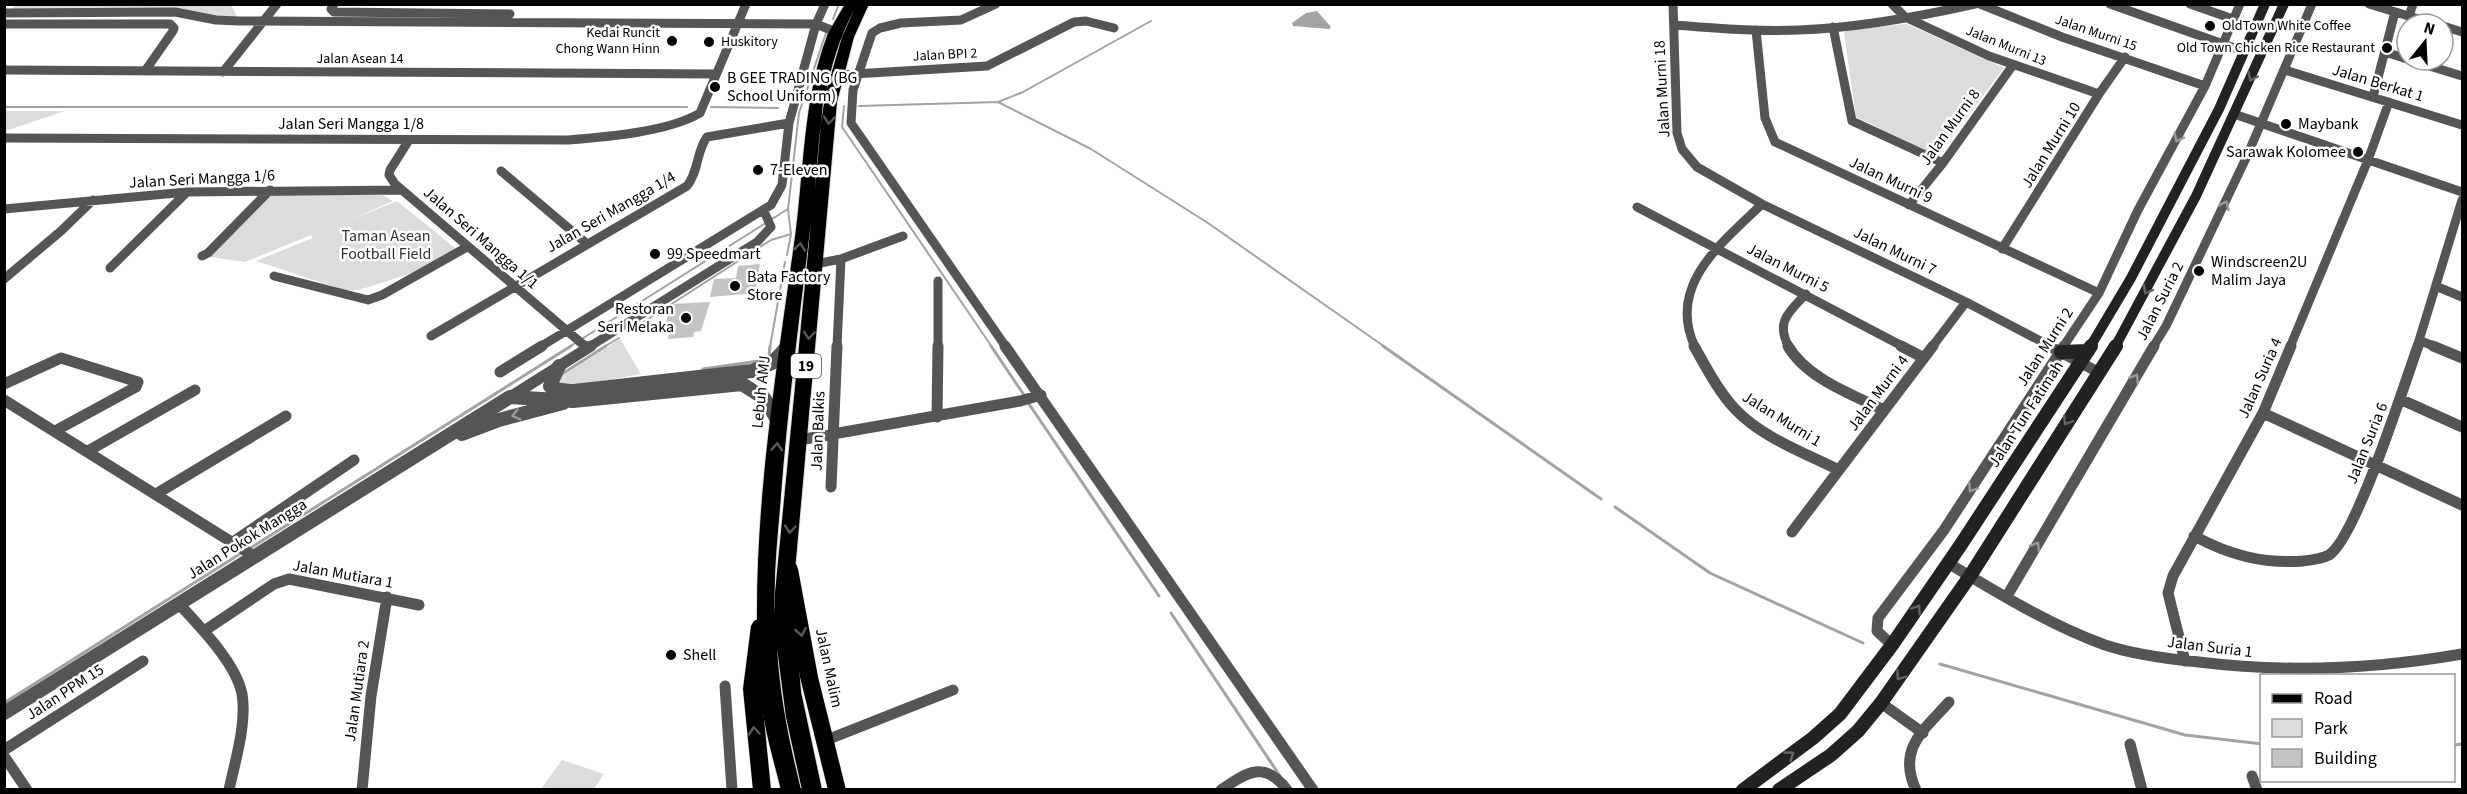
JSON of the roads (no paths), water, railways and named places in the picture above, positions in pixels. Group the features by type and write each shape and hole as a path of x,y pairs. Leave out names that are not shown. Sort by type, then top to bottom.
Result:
{"highway":[{"name":"Lebuh AMJ","path":"791,789 777,735 767,664 765,586 778,421 805,215 816,101 833,42 852,4"},
{"name":"19","path":"812,789 790,693 784,628 784,593 830,102 848,37 863,4"}],"main road":[{"name":"Jalan Tun Fatimah","path":"1743,789 1813,738 1840,714 1893,645 1948,563 2081,362 2132,279 2219,109 2265,4"},
{"path":"1779,789 1845,744 1881,703 1970,576 2098,372 2159,267 2196,196 2284,4"},
{"path":"2243,51 2257,50 2268,28 2276,23"},
{"path":"2061,352 2088,351"},
{"name":"Jalan Malim","path":"788,554 809,677 837,789"},
{"path":"762,789 752,689 765,586"}],"street":[{"path":"223,72 277,4"},
{"path":"334,4 331,10 340,12 510,14"},
{"path":"505,23 516,4"},
{"path":"716,74 746,4"},
{"path":"500,372 577,341 768,219 782,185 789,123 816,24 825,4"},
{"path":"996,4 963,19 882,26 872,33 849,109 851,123 1030,398 1194,621 1313,789"},
{"name":"Jalan Murni 18","path":"1673,4 1678,138 1686,156 1697,166"},
{"path":"1892,4 1905,17"},
{"path":"1674,25 1756,30 1833,27 1975,4"},
{"name":"Jalan Murni 15","path":"1980,4 2051,33 2205,86"},
{"path":"2110,4 2138,9 2243,51"},
{"path":"2190,4 2233,19"},
{"name":"Jalan Murni 2","path":"1893,645 1877,631 1878,618 1944,530 2099,293 2138,210 2205,86 2240,4"},
{"name":"Jalan Suria 2","path":"2007,596 2166,326 2262,124 2312,4"},
{"path":"2368,4 2395,12 2373,97"},
{"path":"4,14 175,12 216,20 505,23 816,24 843,18"},
{"name":"Jalan Murni 13","path":"1905,17 2013,65 2099,94"},
{"name":"Jalan BPI 2","path":"837,75 987,66 1074,22 1086,21 1114,28"},
{"path":"4,24 165,23 172,26 174,31 145,71"},
{"path":"816,24 831,30 833,42"},
{"path":"1833,27 1852,121 1943,164"},
{"name":"Jalan Murni 9","path":"1756,30 1765,118 1776,142 2099,293"},
{"path":"2385,52 2395,55"},
{"name":"Jalan Murni 10","path":"2002,249 2099,94 2125,57"},
{"name":"Jalan Murni 8","path":"1909,205 1943,164 2013,65"},
{"name":"Jalan Asean 14","path":"4,70 716,74"},
{"name":"Jalan Berkat 1","path":"2285,70 2463,125"},
{"name":"Jalan Seri Mangga 1/8","path":"4,138 587,139 685,122 700,113 716,74"},
{"name":"Jalan Suria 4","path":"2185,661 2168,593 2173,576 2263,413 2368,159 2389,102"},
{"path":"2234,114 2463,192"},
{"name":"Jalan Seri Mangga 1/4","path":"431,336 586,243 687,186 694,177 703,141 707,137 789,123"},
{"name":"Jalan Seri Mangga 1/1","path":"408,140 389,175 402,190 577,341"},
{"name":"Jalan Murni 7","path":"1697,166 1762,204 1966,302 2098,372"},
{"path":"501,171 586,243"},
{"path":"202,256 208,253 270,190"},
{"name":"Jalan Seri Mangga 1/6","path":"4,209 187,192 402,190"},
{"path":"110,268 187,192"},
{"path":"4,279 26,262 93,200"},
{"name":"Jalan Suria 6","path":"2194,536 2225,553 2253,562 2318,560 2331,554 2351,524 2402,399 2463,200"},
{"name":"Jalan Murni 1","path":"1762,204 1718,250 1694,280 1686,315 1690,340 1730,404 1738,412 1788,444 1839,470"},
{"name":"Jalan Murni 5","path":"1637,207 1924,358"},
{"name":"Jalan Pokok Mangga","path":"4,713 179,604 245,550 413,457 559,366 577,341 757,242 768,219"},
{"path":"815,264 841,259 903,236"},
{"path":"274,276 368,300 382,295 467,247"},
{"name":"Jalan Balkis","path":"831,487 841,259"},
{"path":"937,417 938,281"},
{"path":"2438,287 2463,297"},
{"path":"1806,294 1783,321 1783,334 1788,346 1814,373 1884,410"},
{"name":"Jalan Murni 4","path":"1792,532 1966,302"},
{"path":"2421,341 2463,358"},
{"path":"413,457 466,432 573,396 753,371 773,362 784,353 787,346"},
{"path":"4,384 62,358 138,382 136,387 55,431"},
{"path":"559,366 550,386 573,396"},
{"path":"510,397 527,400 556,398 561,401 573,396 742,384 764,398 778,421"},
{"path":"88,451 195,390"},
{"path":"799,440 937,417 1030,398"},
{"path":"2402,399 2463,427"},
{"path":"4,400 245,550 354,460"},
{"path":"2263,413 2463,506"},
{"path":"156,494 286,416"},
{"name":"Jalan Suria 1","path":"1948,563 2007,596 2105,645 2146,656 2253,669 2321,669 2435,660 2463,654"},
{"name":"Jalan Mutiara 1","path":"204,631 274,584 289,579 419,605"},
{"name":"Jalan Mutiara 2","path":"362,789 372,696 387,597"},
{"path":"179,604 204,631 241,690 242,697 229,789"},
{"name":"Jalan PPM 15","path":"4,750 143,661"},
{"path":"725,686 732,789"},
{"path":"824,741 953,690"},
{"path":"1916,789 1910,779 1907,764 1909,749 1949,702"},
{"path":"1881,703 1923,733"},
{"path":"2130,744 2142,789"},
{"path":"4,756 27,789"},
{"path":"1221,789 1247,773 1258,770 1271,774 1287,789"}],"waterway":[{"path":"833,19 839,4"},
{"path":"998,102 1023,92 1151,21"},
{"path":"788,209 799,113 826,33"},
{"path":"859,106 998,102"},
{"path":"998,102 1091,149 1208,223 1385,347"},
{"path":"844,106 842,127 992,347"},
{"path":"4,107 687,107"},
{"path":"711,107 778,108"},
{"path":"569,347 788,209"},
{"path":"788,209 791,234"},
{"path":"631,330 771,240 791,234"},
{"path":"787,255 791,234"},
{"path":"770,347 785,262"},
{"path":"604,347 619,338"},
{"path":"249,549 571,346"},
{"path":"562,374 606,346"},
{"path":"703,369 759,361 769,356 770,346"},
{"path":"991,346 1024,395"},
{"path":"1383,346 1601,499"},
{"path":"1027,401 1159,596"},
{"path":"1615,507 1710,573 1863,643"},
{"path":"4,703 243,552"},
{"path":"1171,613 1280,776"},
{"path":"1940,664 2185,735 2260,744"},
{"path":"2455,745 2462,744"}],"place":[{"name":"OldTown White Coffee","path":"2210,26"},
{"name":"Kedai Runcit Chong Wann Hinn","path":"672,41"},
{"name":"Huskitory","path":"709,42"},
{"name":"Old Town Chicken Rice Restaurant","path":"2387,48"},
{"name":"B GEE TRADING (BG School Uniform)","path":"715,87"},
{"name":"Maybank","path":"2286,124"},
{"name":"Sarawak Kolomee","path":"2358,152"},
{"name":"7-Eleven","path":"758,170"},
{"name":"99 Speedmart","path":"655,254"},
{"name":"Windscreen2U Malim Jaya","path":"2199,271"},
{"name":"Bata Factory Store","path":"735,286"},
{"name":"Restoran Seri Melaka","path":"686,318"},
{"name":"Shell","path":"671,655"}],"park label":[{"name":"Taman Asean Football Field","path":"386,245"}]}
